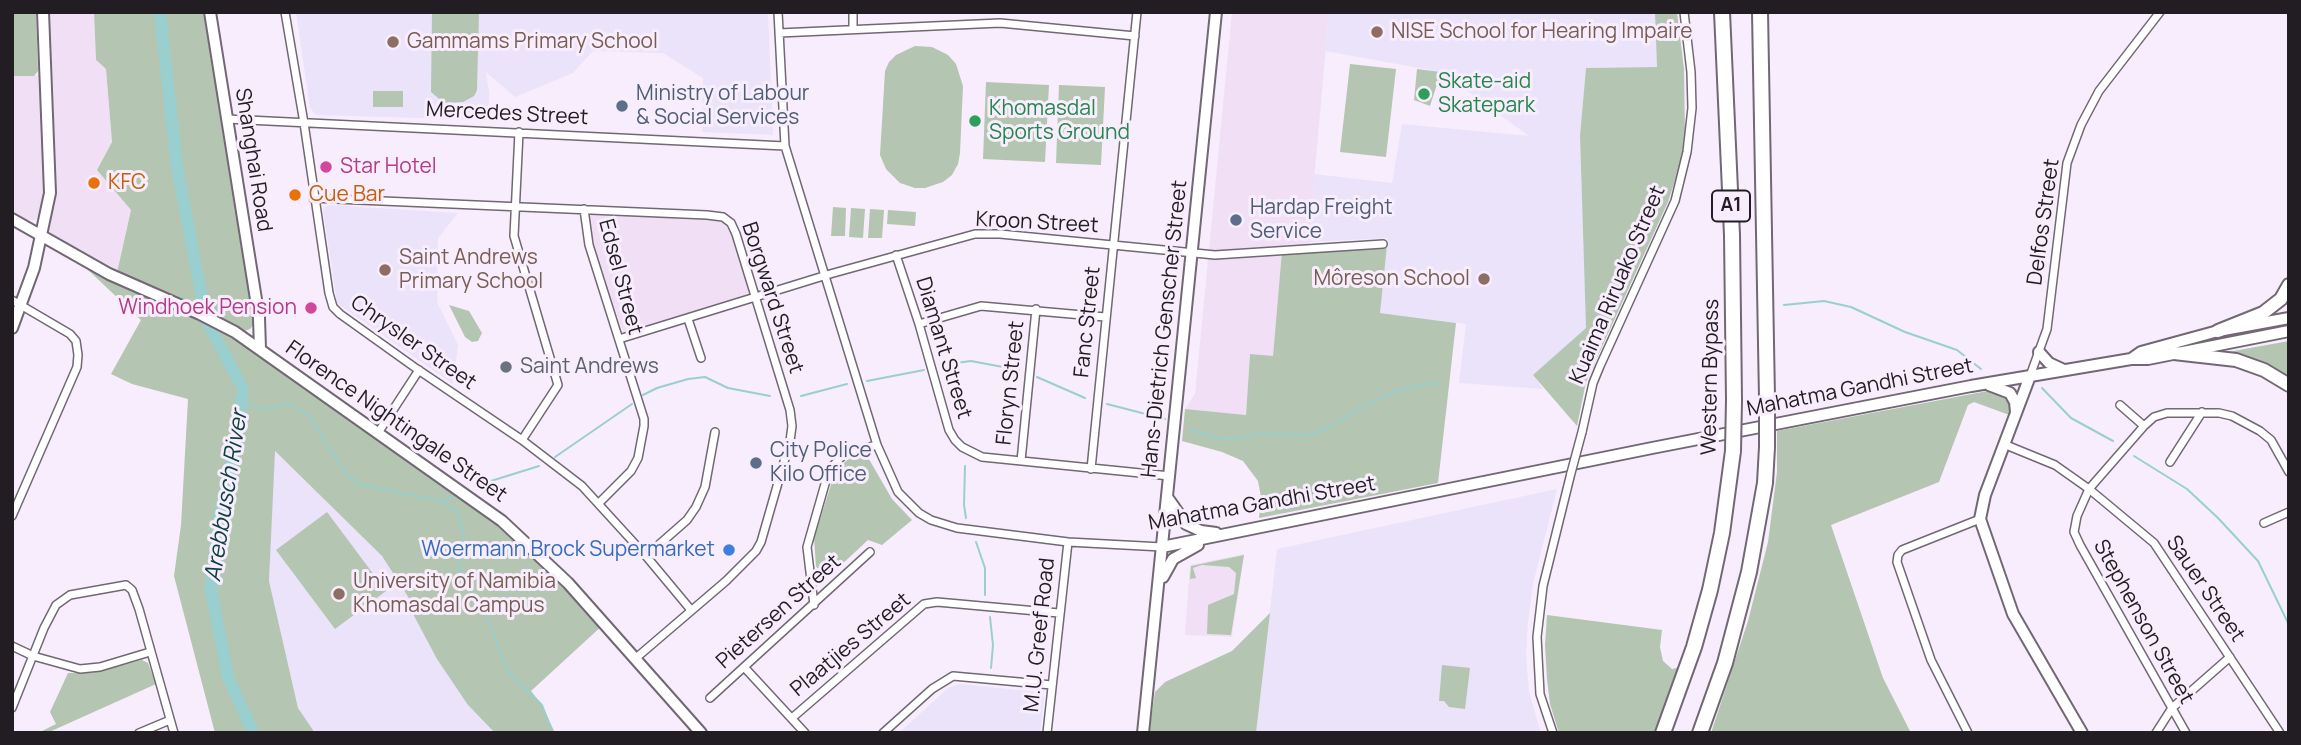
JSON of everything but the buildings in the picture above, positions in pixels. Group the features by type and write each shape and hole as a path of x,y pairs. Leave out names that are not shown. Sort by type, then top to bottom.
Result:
{"highway":[{"name":"Western Bypass","path":"1662,733 1694,647 1710,590 1722,533 1733,451 1732,248 1722,15"},
{"name":"A1","path":"1700,733 1725,663 1746,583 1765,482 1767,447 1762,17"}],"main road":[{"path":"2218,331 2263,313 2281,299 2289,285"},
{"path":"2174,354 2236,360 2264,370 2289,385"}],"street":[{"path":"12,328 17,302 42,237 50,187 43,12"},
{"name":"Shanghai Road","path":"210,12 257,318 258,348"},
{"name":"Chrysler Street","path":"285,12 304,123 313,198 333,306 340,314 562,470 598,503 646,555 691,610"},
{"name":"Mahatma Gandhi Street","path":"778,12 785,146 877,445 898,492 909,504 931,520 957,528 1068,542 1162,547 1613,455 1984,384 2131,359 2148,359 2289,331"},
{"path":"853,12 853,28"},
{"name":"Fanc Street","path":"1091,469 1137,12"},
{"name":"Hans-Dietrich Genscher Street","path":"1143,733 1216,12"},
{"name":"Kuaima Riruako Street","path":"1553,733 1540,694 1537,637 1543,586 1597,374 1675,201 1687,152 1692,96 1684,12"},
{"name":"Delfos Street","path":"2031,376 2048,319 2067,163 2071,150 2099,91 2160,12"},
{"path":"779,33 1002,23 1135,36"},
{"name":"Mercedes Street","path":"227,119 785,146"},
{"path":"519,132 514,236 558,385 522,440"},
{"name":"Borgward Street","path":"313,198 723,217 730,223 736,234 790,410 790,442 756,551 726,581 636,658"},
{"name":"Edsel Street","path":"584,209 589,245 644,419 644,433 638,458 631,471 598,503"},
{"name":"Florence Nightingale Street","path":"12,219 109,274 235,332 502,521 568,583 701,733"},
{"name":"Kroon Street","path":"619,339 825,275 963,236 987,233 1232,255 1383,244"},
{"name":"Diamant Street","path":"896,255 950,430 955,440 971,453 982,457 1170,476"},
{"path":"12,516 77,367 78,355 76,341 70,334 17,302"},
{"path":"919,324 981,306 1105,317"},
{"name":"Floryn Street","path":"1021,461 1036,309"},
{"path":"235,332 247,331 257,318"},
{"name":"Mahatma Gandhi Street","path":"2131,359 2141,352 2218,331 2289,318"},
{"path":"688,319 701,358"},
{"path":"2023,399 2038,383 2059,371 2039,352"},
{"path":"378,433 419,370"},
{"path":"2031,376 1985,495 1980,519 2013,614 2082,733"},
{"path":"1984,384 2010,393 2015,402 2016,415"},
{"path":"2120,405 2144,426 2154,417 2167,413 2202,412 2232,416 2271,440 2289,472"},
{"path":"2170,462 2202,412"},
{"name":"Stephenson Street","path":"2144,426 2089,489 2074,524 2076,537 2186,733"},
{"path":"646,555 687,520 696,507 705,487 715,432"},
{"path":"814,605 807,547 829,470 845,453 877,445"},
{"name":"Sauer Street","path":"2006,445 2044,458 2089,489 2159,548 2280,733"},
{"path":"1167,498 1181,518 1194,528 1201,531 1234,533"},
{"path":"2264,523 2289,512"},
{"path":"1968,733 1931,660 1897,562 1902,550 1980,519"},
{"path":"1159,589 1167,566 1179,553 1234,533"},
{"name":"M.U. Greef Road","path":"1047,733 1068,542"},
{"name":"Pietersen Street","path":"710,698 870,552"},
{"path":"12,708 56,605 71,595 121,585 132,590 174,733"},
{"name":"Plaatjies Street","path":"792,718 924,604 937,602 1059,613"},
{"path":"12,646 33,656 80,669 100,667 150,652"},
{"path":"2156,733 2172,708 2230,657"},
{"path":"744,667 805,733"},
{"path":"883,733 932,689 953,676 1052,685"},
{"path":"139,733 170,720"}],"shaded area":[{"path":"47,12 94,12 96,60 106,69 112,142 97,170 131,210 116,277 47,234 54,197"},
{"path":"296,12 768,12 773,135 702,132 703,78 663,53 593,51 573,73 515,97 486,72 489,93 488,120 316,115 310,108"},
{"path":"1232,12 1329,12 1308,249 1282,252 1273,357 1250,354 1246,415 1185,409 1195,394"},
{"path":"1329,12 1655,12 1657,67 1586,68 1580,136 1586,328 1534,375 1543,389 1459,383 1466,324 1380,313 1387,238 1308,242 1314,174 1392,183 1402,124 1529,136 1441,72 1325,51"},
{"path":"42,75 47,180 42,213 35,220 26,220 12,213 12,76"},
{"name":"Saint Andrews Primary School","path":"328,205 458,213 438,238 437,302 458,345 453,384 337,303 323,210"},
{"path":"588,212 719,219 733,231 750,297 624,335 593,246"},
{"name":"University of Namibia Khomasdal Campus","path":"274,450 382,556 414,606 468,705 495,733 315,733 298,708 269,581"},
{"path":"1557,489 1533,584 1528,622 1526,655 1529,692 1541,733 1256,733 1277,549"},
{"path":"1244,554 1232,637 1185,635 1190,565"},
{"path":"959,684 1038,692 1044,697 1040,733 899,733 948,688"}],"green space":[{"path":"94,12 210,12 256,322 250,329 242,332 502,521 604,624 531,691 542,705 555,733 495,733 468,705 437,659 412,612 414,606 382,556 275,451 269,581 298,708 315,733 215,733 174,576 181,525 188,399 132,384 111,374 141,320 67,250 116,277 131,210 97,170 112,142 106,69 96,60"},
{"path":"432,12 479,12 477,90 474,96 463,102 444,103 431,92"},
{"path":"1655,12 1677,12 1684,69 1685,138 1680,165 1668,202 1586,382 1577,426 1533,375 1586,328 1580,136 1586,68 1657,67"},
{"path":"12,13 36,13 38,71 34,76 12,76"},
{"path":"915,46 932,47 948,55 956,64 963,86 958,164 952,175 943,182 925,188 900,183 886,169 880,155 885,71 896,55"},
{"path":"1350,64 1396,69 1386,157 1340,152"},
{"name":"Skate-aid Skatepark","path":"1417,69 1441,72 1430,106 1414,100"},
{"path":"986,82 1049,85 1045,162 983,159"},
{"path":"1059,85 1105,87 1101,165 1056,163"},
{"path":"373,91 403,91 403,107 373,107"},
{"path":"833,207 846,208 845,236 831,236"},
{"path":"851,208 865,209 863,238 849,237"},
{"path":"870,209 884,210 882,238 868,238"},
{"path":"888,210 916,212 915,226 887,224"},
{"path":"1387,245 1380,313 1456,323 1438,483 1259,518 1261,497 1258,481 1243,461 1182,441 1185,409 1246,415 1250,354 1273,356 1282,251"},
{"path":"449,305 469,311 482,333 478,341 472,342 465,337"},
{"path":"2289,341 2289,378 2265,364 2228,352"},
{"path":"1993,390 2010,398 2012,416 1974,402 1968,405 1939,482 1831,525 1883,678 1911,733 1711,733 1748,621 1768,542 1777,472 1777,431"},
{"path":"866,454 892,499 912,520 882,545 868,540 824,581 816,566 814,538 836,469 850,458"},
{"path":"327,512 386,591 335,629 276,550"},
{"path":"1244,555 1231,635 1207,634 1208,605 1234,594 1236,573 1229,567 1202,565 1193,568 1196,578 1190,579 1191,566"},
{"path":"1270,613 1256,733 1149,733 1155,692 1165,682 1232,651"},
{"path":"1547,615 1662,630 1660,647 1663,661 1672,669 1680,667 1654,733 1559,733 1550,704 1547,679"},
{"path":"142,660 148,663 156,684 47,733 38,733 56,724 50,712 68,673 91,673"},
{"path":"1442,665 1470,668 1465,709 1449,707 1444,701 1439,701"}],"waterway":[{"name":"Arebbusch River","path":"160,12 177,168 206,320 243,389 237,435 218,522 211,590 228,677 253,733"},
{"path":"1784,305 1824,301 1851,307 1905,332 1957,350 1981,369"},
{"path":"941,365 971,361 1019,370"},
{"path":"946,364 947,373"},
{"path":"867,381 924,370"},
{"path":"643,395 657,388 705,377 728,388 770,396"},
{"path":"1037,377 1085,398"},
{"path":"801,396 847,384"},
{"path":"1191,430 1222,439 1264,434 1309,435 1324,430 1396,391 1424,384 1438,384"},
{"path":"2042,388 2071,418 2113,441"},
{"path":"241,403 267,409 289,404 309,416 346,474 361,485 442,501 458,513 464,535 459,568 487,617 508,671 542,705 553,733"},
{"path":"555,457 632,404"},
{"path":"1107,404 1165,419"},
{"path":"2134,456 2187,489 2258,561 2289,625"},
{"path":"475,486 539,466"},
{"path":"965,466 966,518"},
{"path":"444,500 453,497"},
{"path":"976,542 985,568 985,595"},
{"path":"990,617 993,645 991,668"}],"place":[{"name":"NISE School for Hearing Impaire","path":"1377,32"},
{"name":"Gammams Primary School","path":"393,42"},
{"name":"Skate-aid Skatepark","path":"1424,94"},
{"name":"Ministry of Labour & Social Services","path":"622,106"},
{"name":"Khomasdal Sports Ground","path":"975,121"},
{"name":"Star Hotel","path":"326,167"},
{"name":"KFC","path":"94,183"},
{"name":"Cue Bar","path":"295,195"},
{"name":"Hardap Freight Service","path":"1236,220"},
{"name":"Saint Andrews Primary School","path":"385,270"},
{"name":"Môreson School","path":"1484,279"},
{"name":"Windhoek Pension","path":"311,308"},
{"name":"Saint Andrews","path":"506,367"},
{"name":"City Police Kilo Office","path":"756,463"},
{"name":"Woermann Brock Supermarket","path":"729,550"},
{"name":"University of Namibia Khomasdal Campus","path":"339,594"}]}
